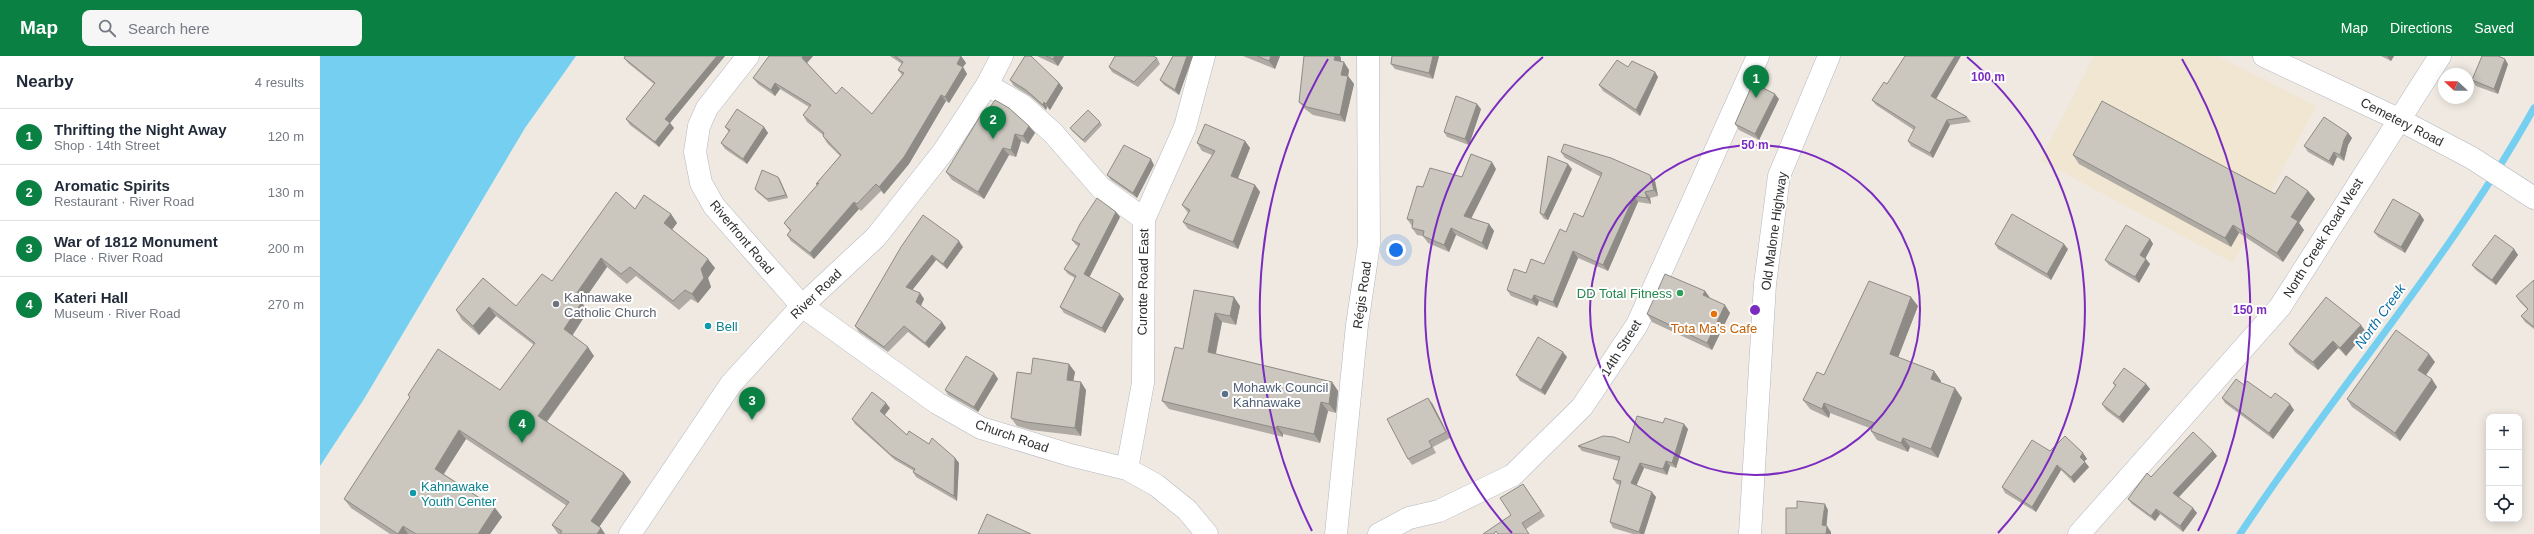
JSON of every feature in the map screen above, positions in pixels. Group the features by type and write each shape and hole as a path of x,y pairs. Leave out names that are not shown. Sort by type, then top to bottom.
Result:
{"street":[{"name":"Riverfront Road","path":"748,56 707,108 699,126 695,152 701,183 714,206 802,306"},
{"name":"River Road","path":"630,534 731,384 802,306 876,237 942,152 987,85 1002,56"},
{"name":"Curotte Road East","path":"1128,469 1143,383 1144,218 1185,127 1204,56"},
{"name":"Régis Road","path":"1336,534 1357,325 1370,244 1368,56"},
{"name":"14th Street","path":"1379,534 1409,518 1439,511 1513,475 1586,402 1637,325 1758,56"},
{"name":"Old Malone Highway","path":"1750,534 1765,284 1779,176 1829,56"},
{"name":"Cemetery Road","path":"2264,56 2398,119 2472,158 2534,198"},
{"name":"North Creek Road West","path":"2079,534 2280,307 2398,119 2440,56"},
{"path":"987,85 1022,105 1053,133 1101,188 1144,218"},
{"name":"Church Road","path":"802,306 937,403 981,428 1070,455 1128,469 1156,485 1187,510 1207,534"}],"shaded area":[{"path":"2094,56 2218,56 2316,106 2233,263 2040,160"}],"water":[{"path":"320,56 576,56 525,128 364,399 320,466"}],"building":[{"path":"625,56 717,56 665,119 670,123 655,142 626,119 655,83 624,58"},
{"path":"769,56 803,56 802,58 836,94 842,87 872,114 904,73 898,70 903,62 895,56 961,56 957,64 963,67 945,97 941,95 904,157 879,187 876,184 857,204 854,202 810,253 787,235 791,230 784,223 841,155 823,136 824,133 803,115 811,105 775,83 771,90 753,78"},
{"path":"1025,56 1031,56 1059,83 1046,104 1044,102 1043,105 1026,90 1010,80"},
{"path":"1046,56 1055,56 1053,59"},
{"path":"1115,56 1153,56 1157,58 1134,82 1109,67"},
{"path":"1173,56 1187,56 1175,90 1160,80"},
{"path":"1257,56 1271,56 1269,61"},
{"path":"1304,56 1335,56 1334,60 1344,62 1341,75 1348,76 1340,115 1307,107 1299,102"},
{"path":"1392,56 1433,56 1429,73 1391,64"},
{"path":"1905,56 1955,56 1931,96 1967,117 1947,120 1930,153 1908,141 1915,127 1872,100 1884,82 1887,84"},
{"path":"2482,56 2498,56 2505,59 2494,89 2474,81 2474,75"},
{"path":"1617,60 1628,67 1632,61 1655,72 1636,110 1599,85"},
{"path":"1753,83 1775,94 1755,134 1735,124"},
{"path":"1456,96 1477,104 1465,139 1444,132"},
{"path":"995,100 1009,108 1029,126 1023,136 1015,134 1011,150 1003,148 978,192 946,172 982,113 985,115"},
{"path":"2102,101 2275,194 2286,176 2308,191 2291,217 2298,221 2277,253 2233,225 2225,238 2073,155"},
{"path":"737,109 764,127 743,159 721,143 730,130 725,127"},
{"path":"1088,110 1100,122 1083,140 1070,128"},
{"path":"2324,117 2348,133 2344,140 2340,155 2334,152 2329,161 2304,146"},
{"path":"1205,124 1245,141 1231,176 1255,185 1233,242 1183,222 1190,210 1182,205 1215,151 1197,143"},
{"path":"1564,144 1611,158 1650,175 1654,190 1645,192 1647,198 1634,196 1603,265 1573,251 1553,302 1534,295 1532,300 1507,290 1514,269 1526,273 1531,259 1544,264 1560,229 1566,232 1574,213 1583,217 1602,173 1561,152"},
{"path":"1124,145 1151,159 1133,193 1107,175"},
{"path":"1471,154 1492,162 1464,216 1489,224 1482,243 1451,228 1444,245 1423,236 1424,231 1412,228 1413,220 1407,219 1417,186 1423,187 1430,168 1462,177"},
{"path":"1548,156 1568,164 1544,215 1540,213"},
{"path":"762,170 778,177 786,195 767,199 755,189"},
{"path":"616,192 635,209 644,195 671,214 664,223 708,259 701,269 704,278 692,294 685,290 673,301 630,267 621,274 601,258 574,297 582,302 564,329 588,347 538,416 624,473 591,521 601,528 597,534 560,534 562,531 552,525 569,502 459,430 435,469 495,508 478,534 416,534 403,526 398,534 344,499 410,397 408,395 438,349 500,390 535,343 489,307 473,326 456,310 483,278 516,306 542,274 552,281"},
{"path":"1097,198 1116,212 1084,274 1120,294 1102,328 1060,307 1076,276 1064,269 1080,244 1072,240 1080,224"},
{"path":"2393,199 2420,214 2401,247 2374,232"},
{"path":"2012,214 2064,244 2047,274 1995,244"},
{"path":"923,215 959,241 943,264 932,255 906,287 920,293 916,302 942,322 925,343 904,326 884,347 855,326 901,247"},
{"path":"2126,225 2150,239 2140,255 2146,259 2135,277 2105,260"},
{"path":"2495,235 2514,249 2492,280 2472,265"},
{"path":"1665,274 1705,291 1703,295 1725,305 1707,343 1647,314"},
{"path":"2534,280 2534,327 2521,316 2528,309 2516,296"},
{"path":"1869,281 1911,297 1890,354 1934,371 1931,379 1955,388 1931,449 1903,438 1901,443 1871,431 1874,423 1824,403 1822,409 1803,400 1817,372 1824,375"},
{"path":"1194,290 1234,297 1230,316 1215,313 1208,352 1332,382 1329,404 1321,402 1314,434 1277,426 1276,428 1162,401 1175,347 1183,349"},
{"path":"2326,297 2361,325 2340,348 2333,341 2313,362 2289,344"},
{"path":"2396,330 2429,354 2418,370 2432,379 2395,433 2347,399"},
{"path":"1538,337 1563,352 1541,390 1516,375"},
{"path":"966,356 994,373 974,407 945,390"},
{"path":"1033,358 1069,364 1067,380 1081,382 1075,428 1026,422 1011,418 1017,372 1031,374"},
{"path":"2124,368 2146,384 2119,417 2102,404 2116,385 2113,383"},
{"path":"2236,379 2244,385 2247,381 2271,398 2275,393 2290,404 2269,433 2222,398"},
{"path":"872,392 886,403 880,411 907,435 909,431 929,444 932,438 955,458 954,496 913,472 915,469 891,455 852,419"},
{"path":"1428,398 1446,432 1429,441 1432,447 1408,459 1387,419"},
{"path":"1637,416 1663,423 1665,418 1684,424 1672,463 1666,461 1663,469 1640,463 1631,483 1652,492 1639,532 1610,522 1621,481 1613,479 1620,457 1578,446 1603,436 1614,437 1629,443"},
{"path":"2193,432 2213,451 2173,493 2193,508 2180,526 2156,509 2151,516 2128,499 2147,473 2151,477"},
{"path":"2065,436 2083,453 2080,457 2085,462 2071,477 2057,465 2032,507 2002,487 2032,440 2050,451"},
{"path":"1523,484 1541,511 1522,523 1529,534 1498,534 1496,531 1494,534 1483,534 1511,515 1500,498"},
{"path":"1797,501 1825,504 1822,525 1827,526 1826,534 1786,534 1786,508 1797,508"},
{"path":"987,514 1031,534 978,534"}],"waterway":[{"name":"North Creek","path":"2240,534 2276,481 2391,324 2466,218 2501,164 2534,108"}],"place":[{"name":"Thrifting the Night Away","path":"1756,98"},
{"name":"Aromatic Spirits","path":"993,139"},
{"name":"DD Total Fitness","path":"1680,293"},
{"name":"Kahnawake Catholic Church","path":"556,304"},
{"name":"Tota Ma's Cafe","path":"1714,314"},
{"name":"Bell","path":"708,326"},
{"name":"Mohawk Council Kahnawake","path":"1225,394"},
{"name":"War of 1812 Monument","path":"752,420"},
{"name":"Kateri Hall","path":"522,443"},
{"name":"Kahnawake Youth Center","path":"413,493"}]}
